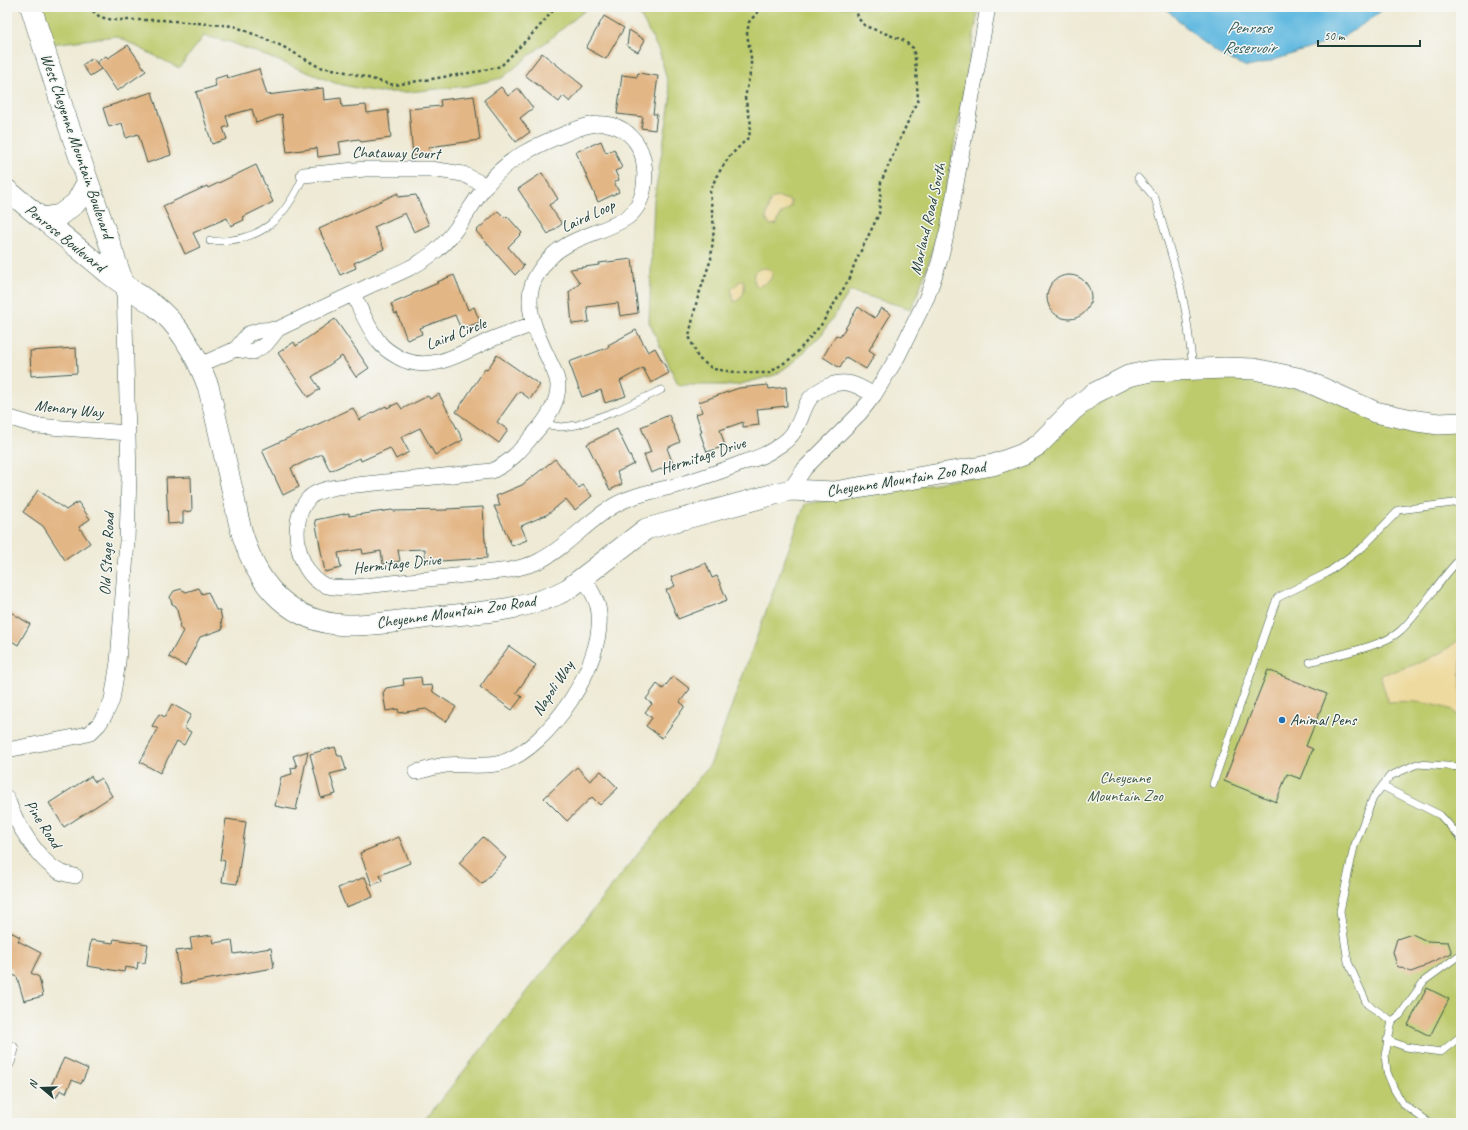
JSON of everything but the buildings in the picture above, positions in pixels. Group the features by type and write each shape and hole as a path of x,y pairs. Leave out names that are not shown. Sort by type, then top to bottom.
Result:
{"street":[{"name":"West Cheyenne Mountain Boulevard","path":"31,7 63,109 124,285"},
{"name":"Marland Road South","path":"790,490 805,468 860,413 874,395 898,356 927,297 939,263 948,228 988,7"},
{"name":"Laird Loop","path":"486,186 501,170 518,156 536,145 581,127 596,124 610,124 625,130 634,139 642,153 645,166 645,181 642,195 637,206 629,216 567,245 555,253 537,274 532,286 530,302 533,324"},
{"name":"Chataway Court","path":"304,174 366,169 431,169 463,174 486,186"},
{"path":"42,218 60,215 76,203 88,181"},
{"path":"200,366 236,349 253,352 266,344 278,329 406,270 433,254 454,232 486,186"},
{"name":"Penrose Boulevard","path":"7,190 124,285"},
{"name":"Cheyenne Mountain Zoo Road","path":"124,285 156,307 171,322 186,341 200,366 213,405 243,539 258,574 267,587 291,608 307,616 325,622 367,624 467,613 535,603 554,597 646,529 790,490 834,492 993,465 1007,461 1038,446 1074,410 1093,394 1128,376 1151,371 1226,368 1254,369 1302,379 1375,412 1439,424 1461,423"},
{"name":"Old Stage Road","path":"7,750 90,733 99,724 112,700 118,662 129,476 124,285"},
{"name":"Laird Circle","path":"353,294 372,332 380,343 389,352 413,364 427,365 442,362 533,324"},
{"name":"Hermitage Drive","path":"533,324 556,374 558,386 557,397 543,424 515,457 492,471 337,487 322,490 310,497 302,506 296,531 301,557 305,568 313,577 324,585 355,587 510,570 525,566 539,561 553,552 615,505 631,498 704,477 759,457 776,448 786,441 795,430 807,402 817,392 829,386 842,382 854,384 874,395"},
{"name":"Menary Way","path":"7,417 37,426 128,433"},
{"name":"Napoli Way","path":"416,772 446,765 484,765 500,763 525,750 557,721 584,678 593,655 598,633 600,614 598,602 583,577"},
{"name":"Pine Road","path":"7,798 21,828 46,862 60,872 75,876"}],"lane":[{"path":"210,241 241,239 260,232 280,216 296,194 304,174"},
{"path":"1138,178 1155,198 1180,284 1186,314 1193,369"},
{"path":"543,424 561,427 577,425 616,411 661,390"},
{"path":"1213,784 1277,598 1327,573 1363,547 1399,510 1461,502"},
{"path":"1310,662 1381,643 1399,632 1421,608 1449,569 1461,558"},
{"path":"1392,1021 1367,1004 1348,962 1340,911 1354,846 1373,798 1390,776 1417,764 1461,767"},
{"path":"1382,786 1440,815 1461,838"},
{"path":"1429,1123 1403,1104 1394,1089 1387,1072 1385,1055 1387,1040 1392,1021 1400,1015 1424,981 1461,954"},
{"path":"1387,1040 1406,1047 1441,1052 1461,1036"}],"path":[{"path":"88,7 100,17 113,20 163,20 234,26 282,46 319,67 338,70 394,85 481,71 501,66 556,7"},
{"path":"762,7 749,22 747,34 751,57 751,69 745,98 751,124 749,136 729,157 716,177 710,192 714,228 711,259 697,300 689,336 698,358 714,369 741,373 769,373 793,357 821,325 850,278 854,265 879,214 881,182 918,99 915,58 912,48 903,40 865,26 858,18 856,7"}],"green space":[{"path":"39,7 589,7 502,78 467,86 408,92 380,92 335,83 230,42 204,36 179,68 116,36 51,44"},
{"path":"629,7 979,7 942,212 932,252 911,309 850,291 822,334 795,361 775,375 737,385 678,385 649,322 654,200 671,96 660,53 639,13"},
{"name":"Cheyenne Mountain Zoo","path":"1164,379 1252,379 1283,385 1461,431 1461,1123 422,1123 711,763 805,504 1009,471 1027,464 1085,411 1105,398 1136,384"}],"sand":[{"path":"779,197 791,201 791,207 780,215 777,224 770,225 766,219 769,204 772,199"},
{"path":"764,268 770,269 773,273 770,280 762,285 756,286 754,274 757,270"},
{"path":"743,280 744,287 742,296 734,302 731,290"},
{"path":"1461,638 1461,722 1453,710 1414,702 1388,702 1380,675 1413,665 1432,657 1442,652"}],"water":[{"name":"Penrose Reservoir","path":"1164,7 1386,7 1368,21 1341,38 1262,64 1247,67 1222,56 1198,38"}],"place":[{"name":"Animal Pens","path":"1282,720"}]}
